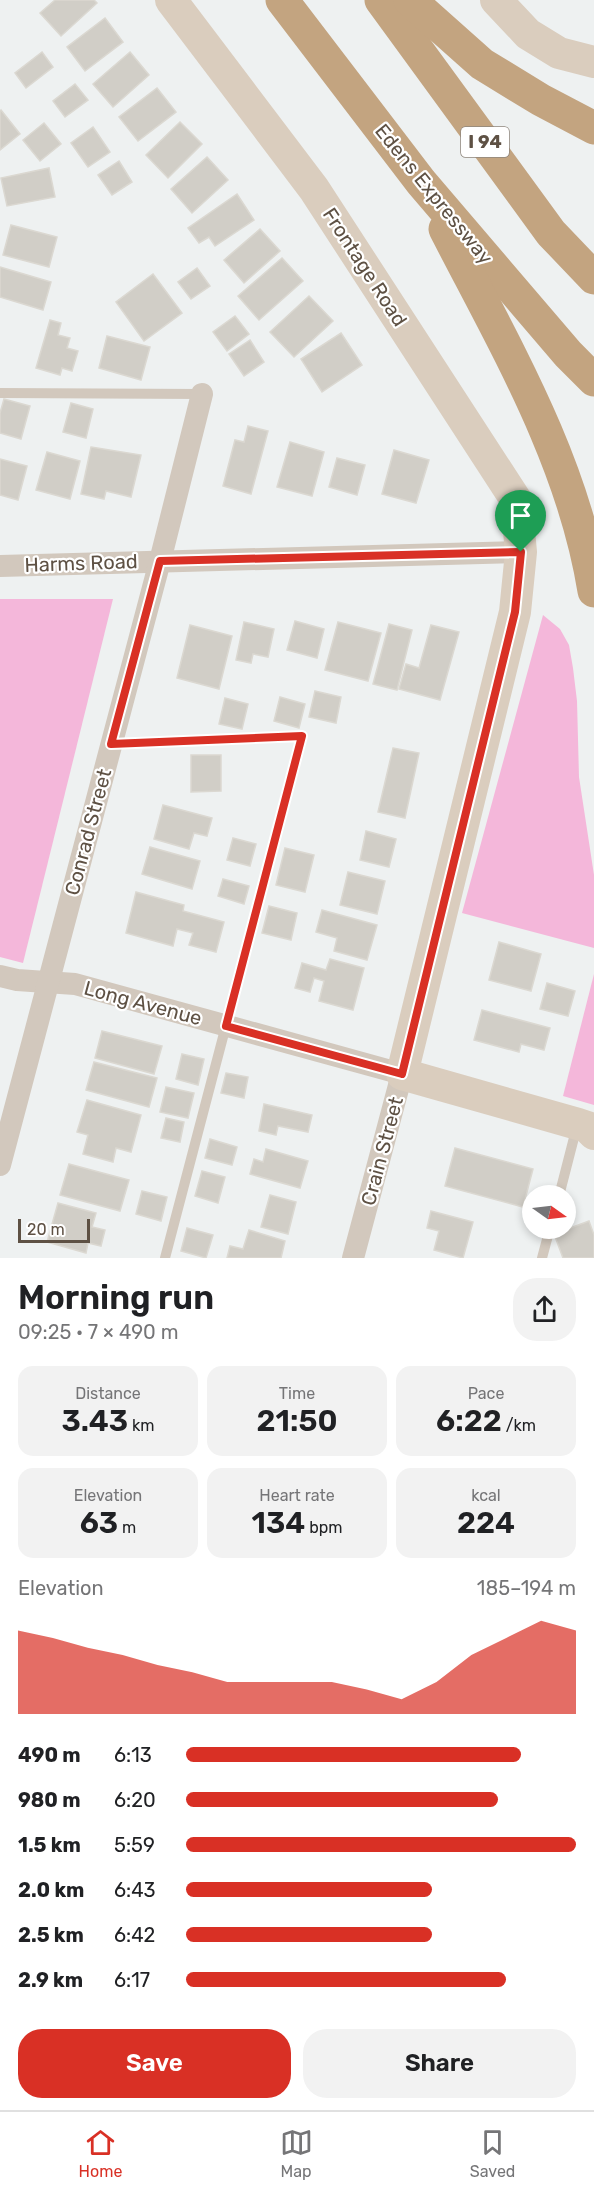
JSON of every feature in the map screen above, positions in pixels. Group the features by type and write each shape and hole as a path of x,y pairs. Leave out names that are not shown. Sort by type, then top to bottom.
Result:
{"highway":[{"name":"Edens Expressway","path":"282,0 421,182 568,354 594,380"},
{"name":"I 94","path":"381,0 551,233 594,278"},
{"path":"410,0 482,63 540,100 594,128"},
{"path":"421,182 541,417 565,475 594,591"}],"street":[{"name":"Frontage Road","path":"171,0 314,189 516,500 521,552"},
{"path":"496,0 528,34 559,53 594,62"},
{"name":"Conrad Street","path":"0,1165 160,561 201,394"},
{"name":"Harms Road","path":"0,566 521,552"},
{"name":"Crain Street","path":"353,1258 402,1074 515,612 521,552"},
{"name":"Long Avenue","path":"0,976 16,980 75,984 402,1074 589,1131"}],"lane":[{"path":"0,393 201,394"},
{"path":"111,744 302,736 165,1258"},
{"path":"564,1185 589,1131"},
{"path":"542,1258 547,1239"}],"shaded area":[{"path":"0,599 113,599 23,963 0,957"},
{"path":"543,615 560,629 569,645 573,668 577,701 579,777 594,875 594,948 462,913"},
{"path":"594,974 594,1105 563,1096"}],"building":[{"path":"55,0 94,0 97,3 61,36 40,13"},
{"path":"105,18 123,42 85,71 67,47"},
{"path":"42,52 53,67 26,88 15,73"},
{"path":"130,52 149,75 113,107 93,84"},
{"path":"75,84 88,100 65,117 53,101"},
{"path":"157,88 176,112 138,141 119,117"},
{"path":"0,111 20,134 0,150"},
{"path":"180,122 202,144 168,178 146,155"},
{"path":"44,123 61,144 40,161 23,140"},
{"path":"93,127 110,152 88,167 71,143"},
{"path":"207,157 228,180 192,213 171,189"},
{"path":"119,161 132,182 112,195 98,175"},
{"path":"49,168 55,197 7,206 1,178"},
{"path":"237,194 254,220 215,246 209,237 199,243 188,228"},
{"path":"11,225 57,237 49,267 3,255"},
{"path":"260,229 280,251 244,283 224,260"},
{"path":"282,258 303,281 259,320 238,296"},
{"path":"0,267 51,282 43,310 0,297"},
{"path":"197,268 210,286 191,299 178,282"},
{"path":"153,274 182,313 144,341 116,302"},
{"path":"309,296 333,321 294,357 270,332"},
{"path":"235,316 249,334 227,351 213,332"},
{"path":"50,320 61,323 58,335 70,338 67,348 78,351 72,371 62,368 60,375 36,368"},
{"path":"341,333 362,365 322,392 301,359"},
{"path":"107,336 150,347 141,380 99,368"},
{"path":"250,340 264,362 244,376 229,354"},
{"path":"4,399 30,406 21,439 0,433 0,413"},
{"path":"71,403 93,409 86,438 63,432"},
{"path":"248,426 268,431 251,494 223,486 235,440 244,442"},
{"path":"290,442 324,452 312,496 277,487"},
{"path":"91,447 141,455 131,497 106,491 104,499 81,494"},
{"path":"394,450 429,460 416,503 382,494"},
{"path":"47,452 80,461 70,499 36,490"},
{"path":"337,458 365,465 357,495 329,487"},
{"path":"0,459 27,466 18,500 0,495"},
{"path":"295,621 324,629 317,658 287,650"},
{"path":"244,622 274,629 268,657 253,654 251,663 236,660"},
{"path":"338,622 381,633 368,681 325,670"},
{"path":"389,624 412,630 397,690 373,684"},
{"path":"190,625 232,636 219,689 177,678"},
{"path":"431,625 459,632 440,700 399,689 406,664 419,668"},
{"path":"315,691 341,697 336,723 309,717"},
{"path":"280,697 305,704 299,728 274,721"},
{"path":"225,698 248,704 242,729 219,724"},
{"path":"393,748 419,753 405,818 378,812"},
{"path":"191,755 221,755 221,791 191,792"},
{"path":"163,805 212,818 207,836 194,833 189,849 154,839"},
{"path":"366,831 396,839 389,867 360,860"},
{"path":"233,838 256,844 250,866 227,860"},
{"path":"150,847 200,861 192,889 142,874"},
{"path":"285,848 314,855 305,892 276,885"},
{"path":"348,872 385,881 377,914 340,905"},
{"path":"223,879 249,886 244,904 218,896"},
{"path":"136,892 184,905 183,911 224,922 216,952 189,945 193,933 177,929 173,946 126,933"},
{"path":"269,906 297,913 291,940 262,933"},
{"path":"322,910 377,925 367,960 334,951 337,938 316,932"},
{"path":"499,942 541,954 531,991 489,980"},
{"path":"330,959 364,968 353,1010 319,1001 324,981 314,978 310,992 295,988 302,963 326,970"},
{"path":"547,983 575,991 568,1016 540,1009"},
{"path":"482,1010 550,1028 544,1050 521,1044 519,1052 474,1040"},
{"path":"102,1031 162,1046 154,1074 95,1058"},
{"path":"182,1054 204,1059 198,1085 176,1079"},
{"path":"94,1062 157,1078 149,1107 86,1090"},
{"path":"226,1073 248,1077 244,1098 221,1093"},
{"path":"166,1087 194,1093 188,1118 160,1112"},
{"path":"87,1100 141,1115 131,1152 116,1148 113,1162 83,1154 88,1135 77,1132"},
{"path":"264,1104 312,1115 308,1132 278,1126 276,1135 259,1131"},
{"path":"166,1118 184,1122 180,1142 161,1138"},
{"path":"210,1139 237,1147 232,1165 205,1158"},
{"path":"455,1148 533,1169 529,1185 522,1185 522,1207 445,1186"},
{"path":"266,1149 308,1161 300,1188 250,1174 254,1159 263,1162"},
{"path":"69,1164 129,1180 120,1211 60,1195"},
{"path":"202,1171 225,1177 218,1203 195,1196"},
{"path":"142,1191 167,1197 161,1221 136,1214"},
{"path":"270,1195 296,1202 288,1234 261,1227"},
{"path":"58,1203 96,1213 92,1227 105,1230 101,1246 88,1243 86,1253 47,1242"},
{"path":"431,1211 473,1222 463,1258 434,1250 439,1231 427,1228"},
{"path":"589,1221 594,1235 594,1258 563,1258 556,1239 576,1239 576,1226"},
{"path":"187,1228 213,1235 206,1258 181,1251"},
{"path":"249,1230 285,1241 281,1258 227,1258 230,1246 243,1249"}],"route":[{"path":"521,552 515,612 402,1074 226,1026 302,736 111,744 160,561 521,552"}]}
